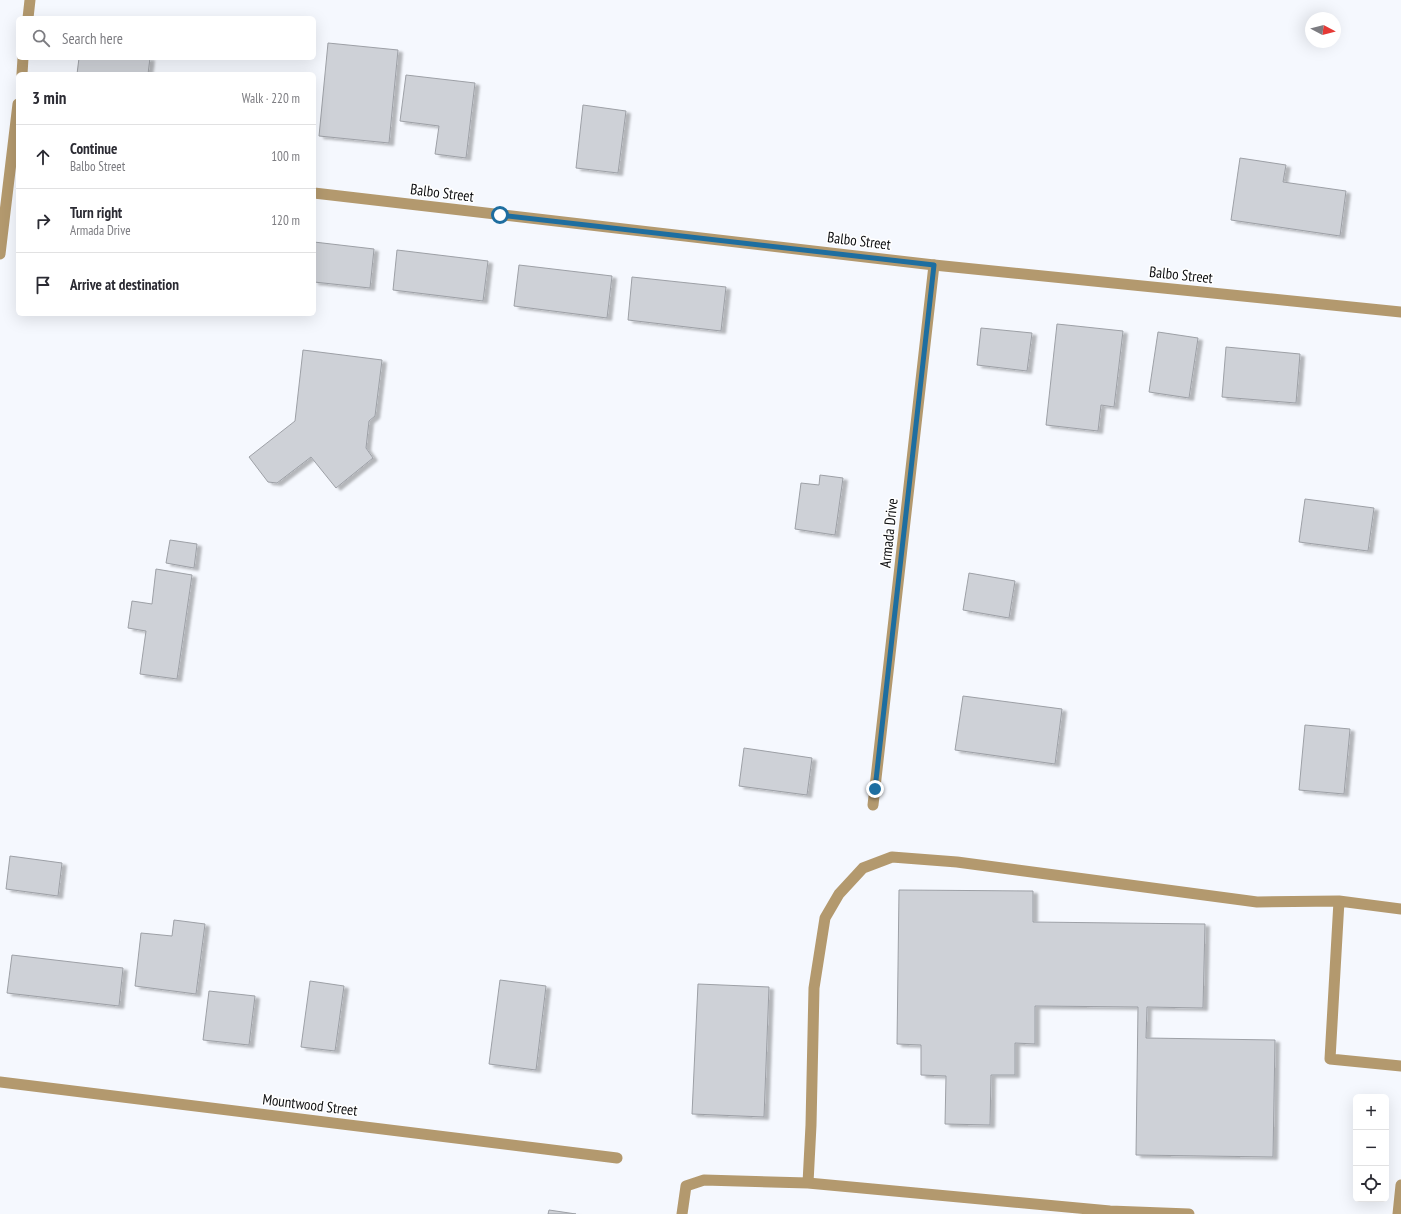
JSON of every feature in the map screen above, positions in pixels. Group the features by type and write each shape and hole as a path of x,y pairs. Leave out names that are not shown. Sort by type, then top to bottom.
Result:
{"street":[{"path":"28,16 30,0"},
{"path":"22,72 23,60"},
{"path":"0,254 15,159 16,141"},
{"path":"0,157 15,159"},
{"name":"Balbo Street","path":"316,193 934,265 1401,312"},
{"name":"Armada Drive","path":"873,805 934,265"},
{"path":"808,1182 811,1125 814,988 825,918 839,894 863,868 892,857 957,862 1257,902 1339,901 1401,909"},
{"path":"1339,901 1330,1059 1401,1066"},
{"name":"Mountwood Street","path":"0,1082 616,1158"},
{"path":"682,1214 686,1186 704,1180 808,1182 1110,1211 1189,1214"},
{"path":"1398,1214 1401,1185"}],"building":[{"path":"328,43 398,50 389,143 319,136"},
{"path":"79,60 150,60 148,72 77,72"},
{"path":"406,75 475,83 466,158 435,154 439,126 400,121"},
{"path":"583,105 626,111 618,173 576,168"},
{"path":"1240,158 1286,165 1283,182 1346,191 1340,236 1231,220"},
{"path":"316,242 374,249 370,288 316,282"},
{"path":"397,250 488,261 483,301 393,290"},
{"path":"519,265 612,276 607,318 514,306"},
{"path":"632,277 726,287 721,331 628,320"},
{"path":"1057,324 1123,331 1114,407 1101,405 1098,431 1046,425"},
{"path":"981,328 1032,333 1027,371 977,365"},
{"path":"1158,332 1198,338 1189,398 1149,392"},
{"path":"1226,347 1300,354 1296,403 1222,397"},
{"path":"303,350 382,360 375,416 369,421 366,448 373,458 336,488 311,457 277,483 268,482 249,457 295,421"},
{"path":"820,475 843,478 835,535 795,529 801,483 819,485"},
{"path":"1305,499 1374,508 1368,551 1299,542"},
{"path":"170,540 197,544 194,568 166,563"},
{"path":"156,569 192,575 177,679 140,674 146,631 128,628 132,601 152,604"},
{"path":"969,573 1015,581 1009,618 963,610"},
{"path":"963,696 1062,709 1055,764 955,750"},
{"path":"1305,725 1350,729 1344,794 1299,790"},
{"path":"744,748 812,758 807,795 739,786"},
{"path":"10,856 62,863 58,896 6,889"},
{"path":"899,890 1033,891 1033,922 1205,924 1203,1008 1147,1007 1146,1038 1275,1040 1273,1157 1136,1155 1138,1007 1035,1006 1035,1044 1015,1043 1015,1075 991,1075 990,1125 945,1124 946,1076 921,1075 921,1045 897,1044"},
{"path":"174,920 205,924 196,994 135,986 141,933 172,936"},
{"path":"12,955 123,968 119,1006 7,993"},
{"path":"500,980 546,986 536,1070 489,1064"},
{"path":"310,981 344,986 335,1051 301,1047"},
{"path":"698,984 769,987 764,1117 692,1114"},
{"path":"209,991 255,996 249,1045 203,1040"},
{"path":"549,1210 576,1214 548,1214"}],"route":[{"path":"500,215 934,265 875,789"}]}
